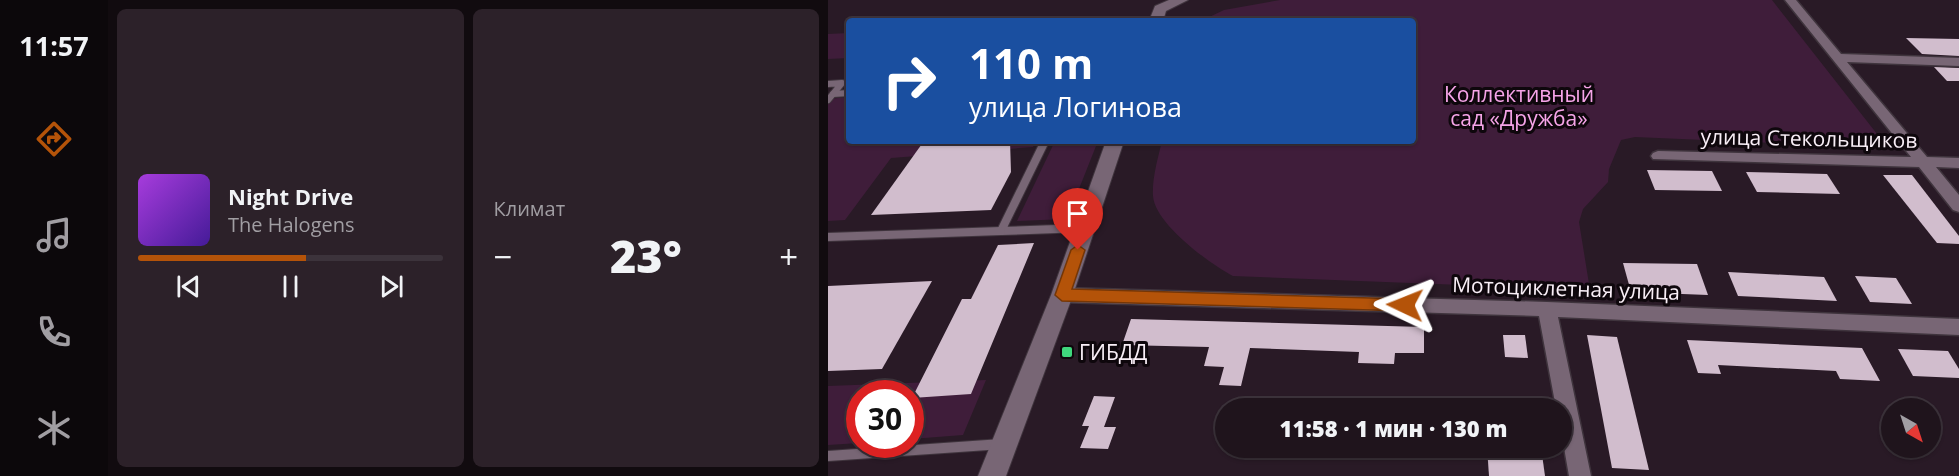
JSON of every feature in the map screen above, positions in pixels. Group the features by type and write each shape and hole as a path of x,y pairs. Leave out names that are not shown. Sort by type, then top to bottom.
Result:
{"street":[{"path":"1158,15 1181,0"},
{"path":"1790,0 1840,58 1959,206"},
{"path":"1840,58 1959,62"},
{"path":"992,476 1062,295 1114,144"},
{"name":"улица Стекольщиков","path":"1658,156 1959,163"},
{"name":"Мотоциклетная улица","path":"1062,295 1547,309 1959,327"},
{"path":"1547,309 1580,476"}],"lane":[{"path":"828,84 842,83 831,97"},
{"path":"831,97 846,94"},
{"path":"1001,231 1044,144"},
{"path":"828,237 1086,227"},
{"path":"828,456 1005,444"}],"green space":[{"name":"Коллективный сад «Дружба»","path":"1280,0 1772,0 1888,148 1635,137 1621,140 1609,169 1608,182 1583,209 1579,222 1590,290 1233,276 1185,242 1163,219 1156,207 1153,182 1161,144 1416,144 1416,18 1207,18 1224,10"},
{"path":"846,33 846,58 828,59 828,34"},
{"path":"846,97 846,144 1034,144 1033,147 891,158 845,220 828,221 828,99"},
{"path":"1054,144 1097,144 1067,219 1017,221"},
{"path":"986,380 963,435 924,438 924,382"},
{"path":"846,385 846,444 828,445 828,386"}],"building":[{"path":"1906,38 1959,39 1959,56 1922,54"},
{"path":"1934,67 1959,68 1959,81 1947,81"},
{"path":"922,144 1010,144 1011,172 991,210 871,215"},
{"path":"1647,170 1712,171 1722,191 1655,190"},
{"path":"1746,172 1827,174 1840,194 1757,192"},
{"path":"1883,175 1912,175 1959,236 1959,244 1937,243"},
{"path":"1034,243 971,394 924,397 924,380 921,380 962,299 971,299 998,245"},
{"path":"1623,263 1697,264 1708,295 1631,292"},
{"path":"1728,272 1824,277 1837,301 1738,296"},
{"path":"1855,276 1896,278 1912,304 1870,302"},
{"path":"932,281 882,369 828,371 828,286"},
{"path":"1131,319 1424,327 1424,353 1395,353 1394,364 1358,363 1359,352 1250,348 1241,386 1219,385 1224,367 1204,366 1209,347 1122,345"},
{"path":"1503,335 1525,335 1528,358 1505,357"},
{"path":"1587,335 1617,337 1649,470 1612,468"},
{"path":"1687,340 1862,348 1880,381 1840,379 1836,371 1718,365 1721,374 1698,373"},
{"path":"1898,349 1948,351 1959,369 1959,378 1913,376"},
{"path":"1094,396 1115,397 1104,427 1116,427 1108,449 1080,448 1089,426 1082,426"},
{"path":"1488,458 1543,458 1545,476 1489,476"}],"place":[{"name":"ГИБДД","path":"1067,352"}],"route":[{"path":"1078,250 1062,295 1405,305"}]}
